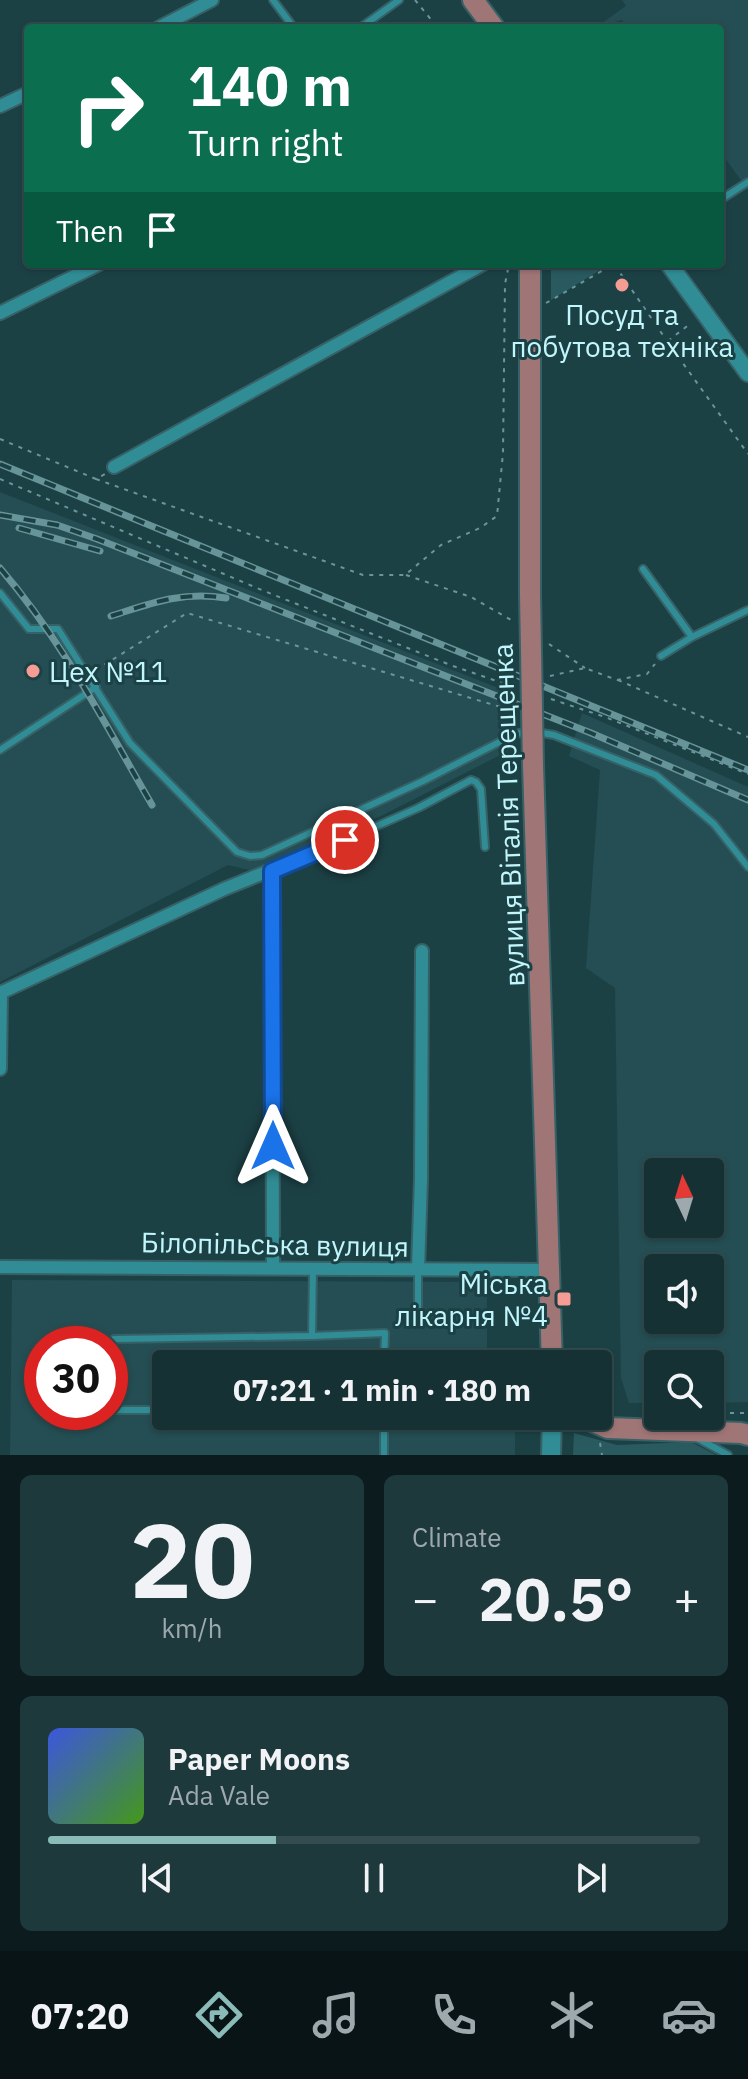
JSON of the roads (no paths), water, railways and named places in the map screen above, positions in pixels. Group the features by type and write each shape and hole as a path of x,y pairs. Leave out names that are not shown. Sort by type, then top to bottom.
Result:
{"main road":[{"path":"473,0 491,24"},
{"name":"вулиця Віталія Терещенка","path":"530,268 533,765 552,1350"},
{"path":"612,1428 748,1435"},
{"path":"551,1455 552,1430"}],"street":[{"path":"165,24 204,2"},
{"path":"0,106 24,95"},
{"path":"0,313 91,268"},
{"path":"114,467 476,268"},
{"path":"672,268 748,373"},
{"path":"0,1069 0,993 224,889 345,840"},
{"path":"272,871 273,1268"},
{"path":"418,1269 422,951"},
{"name":"Білопільська вулиця","path":"0,1267 550,1270"}],"lane":[{"path":"273,0 291,24"},
{"path":"366,24 399,0"},
{"path":"724,197 748,182"},
{"path":"643,569 692,637"},
{"path":"0,593 29,629 58,629 130,743 237,852 250,856 262,855 423,781 515,734 530,731 554,735 656,775 714,824 748,867"},
{"path":"661,656 748,610"},
{"path":"0,750 96,687"},
{"path":"345,840 418,808 471,780 481,789 485,847"},
{"path":"312,1336 313,1268"},
{"path":"418,1269 418,1317"},
{"path":"152,1410 112,1410 114,1339 385,1333 384,1350"},
{"path":"384,1430 384,1455"},
{"path":"683,1431 728,1455"}],"railway":[{"path":"0,464 748,770"},
{"path":"0,515 57,525 97,539 591,733 748,800"},
{"path":"19,528 100,551"},
{"path":"0,568 63,653 152,805"},
{"path":"111,616 181,597 226,598"}],"place":[{"name":"Посуд та побутова техніка","path":"622,285"},
{"name":"Цех №11","path":"33,671"},
{"name":"Міська лікарня №4","path":"564,1299"}]}
